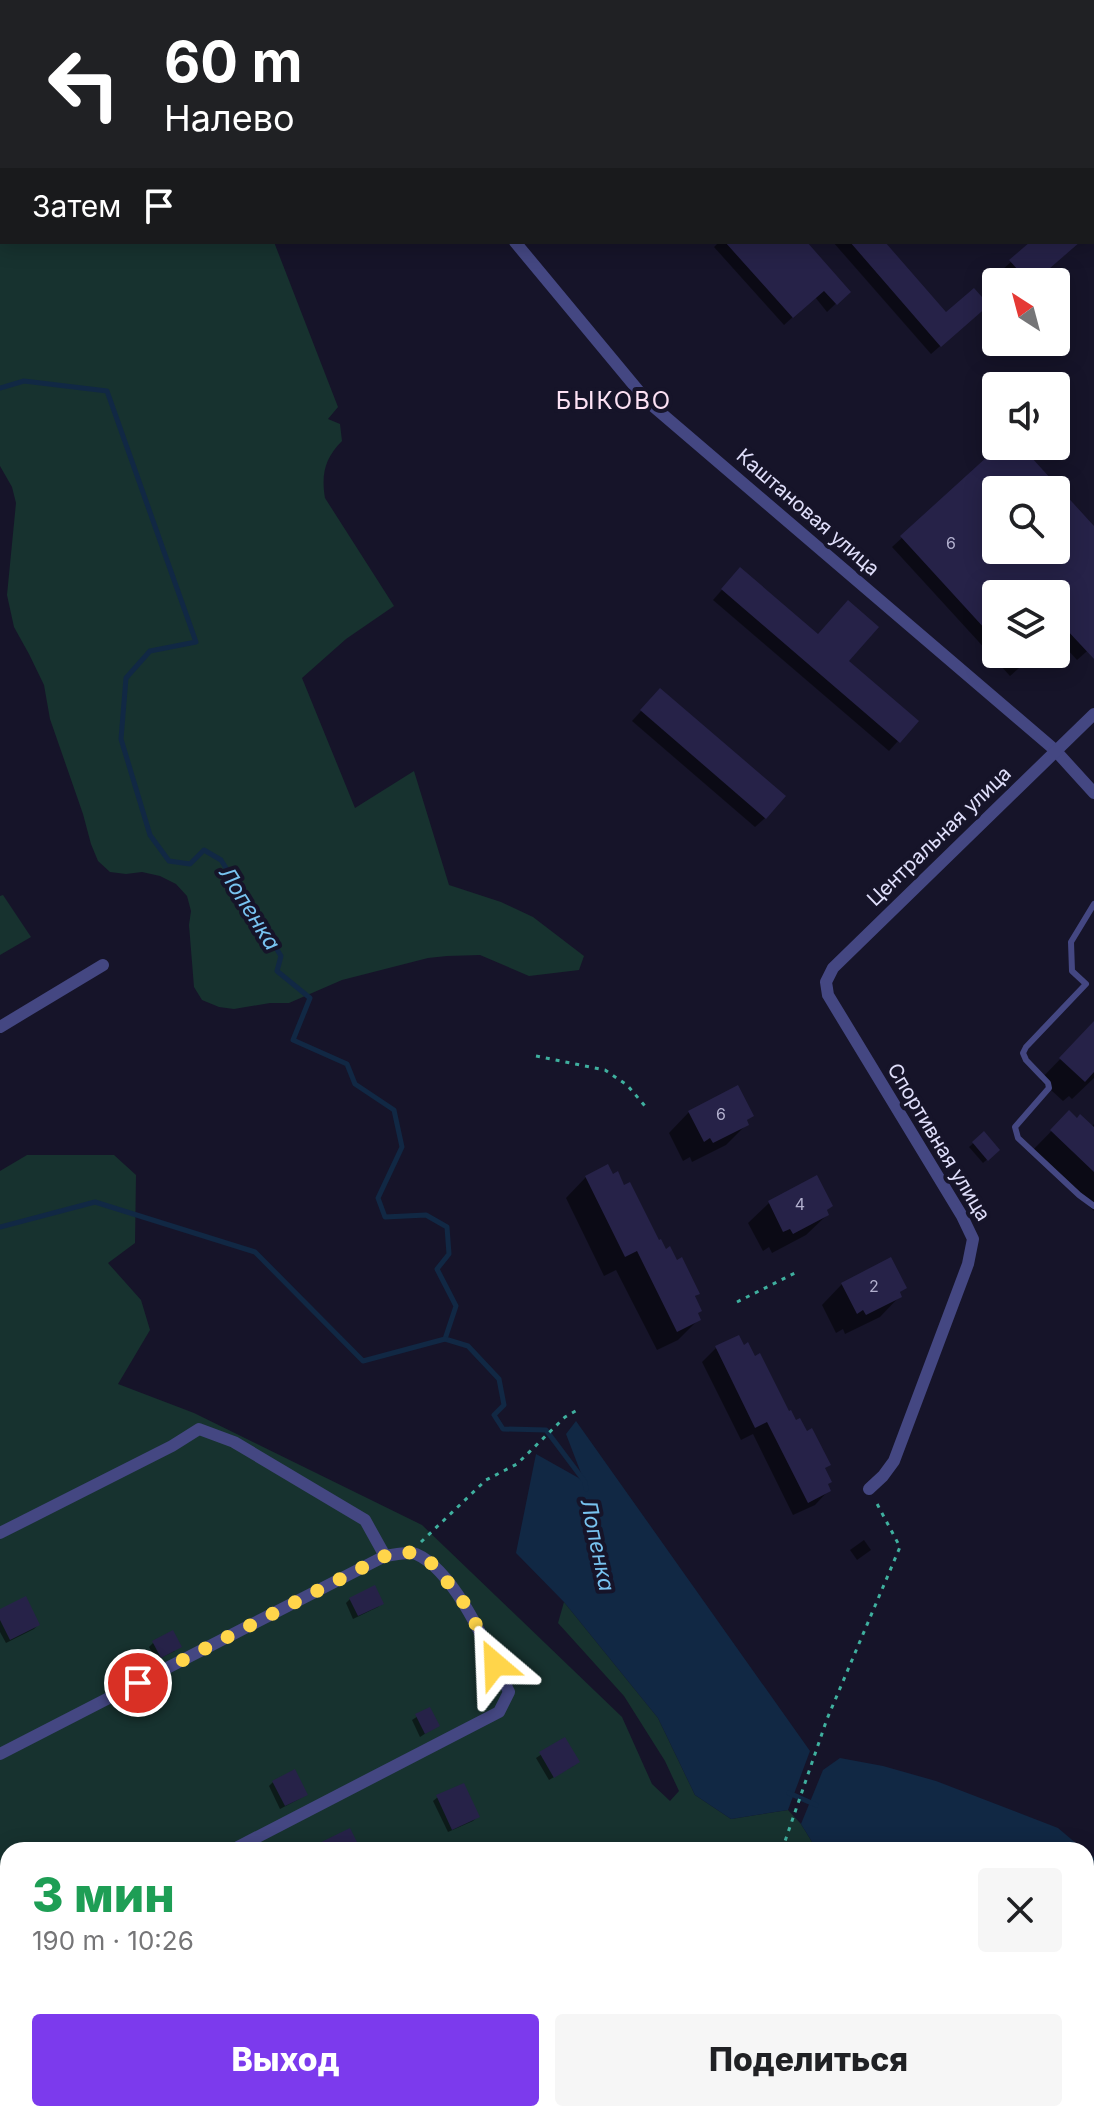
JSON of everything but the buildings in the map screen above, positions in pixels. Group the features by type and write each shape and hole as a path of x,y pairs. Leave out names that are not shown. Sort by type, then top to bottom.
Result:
{"street":[{"name":"Каштановая улица","path":"517,244 647,401 1055,750 1094,793"},
{"name":"Центральная улица","path":"828,995 826,982 833,968 1094,714"},
{"path":"0,1027 103,965"},
{"name":"Спортивная улица","path":"828,995 973,1239 968,1264 894,1461 869,1489"},
{"path":"0,1533 172,1446 199,1429 234,1442 365,1520 385,1556"},
{"path":"0,1754 385,1556 413,1552 434,1565 468,1608 509,1692 499,1712 247,1842"}],"lane":[{"path":"1086,984 1072,971 1071,942 1094,904"},
{"path":"1094,981 1086,984 1026,1047 1024,1057 1045,1078 1049,1088 1015,1127 1018,1138 1094,1206"}],"path":[{"path":"536,1056 605,1070 627,1085 645,1106"},
{"path":"737,1302 795,1273"},
{"path":"427,1550 417,1545 486,1480 517,1464 565,1417 579,1409"},
{"path":"785,1842 827,1719 900,1547 869,1489"}],"green space":[{"path":"0,244 275,244 338,407 328,419 340,424 342,441 326,467 325,498 394,606 346,639 302,678 355,808 414,771 449,885 501,902 533,917 584,956 579,970 529,976 480,955 447,956 342,980 289,1003 234,1009 202,1000 194,987 189,925 191,911 187,896 176,884 160,876 142,872 110,872 98,861 91,844 50,719 44,685 14,627 7,595 16,503 12,487 0,466"},
{"path":"3,895 31,937 0,955 0,896"},
{"path":"27,1155 114,1155 136,1175 135,1243 108,1263 141,1300 150,1330 118,1384 194,1413 422,1525 622,1717 652,1784 670,1801 679,1791 665,1761 624,1696 558,1623 564,1602 658,1718 695,1795 731,1819 788,1810 812,1842 0,1842 0,1171"}],"water":[{"path":"576,1421 810,1751 788,1810 731,1819 695,1795 658,1718 564,1602 516,1553 536,1454 584,1481 566,1434"},
{"path":"840,1758 936,1781 1058,1828 1075,1842 812,1842 801,1824 823,1770"}],"waterway":[{"name":"Лопенка","path":"0,388 24,381 107,391 196,642 150,651 126,678 121,739 150,835 169,861 190,864 204,850 221,860 281,956 277,971 310,998 293,1040 347,1064 355,1084 394,1110 402,1147 378,1198 385,1217 426,1215 447,1227 449,1254 437,1269 456,1306 445,1339 468,1346 499,1379 504,1405 494,1415 503,1429 546,1430 585,1482 586,1489"},
{"path":"0,1227 95,1202 255,1252 363,1361 445,1339"},
{"name":"Лопенка","path":"789,1793 816,1805"}],"district":[{"name":"БЫКОВО","path":"614,400"}],"route":[{"path":"138,1683 385,1556 413,1552 434,1565 468,1608 495,1664"}]}
